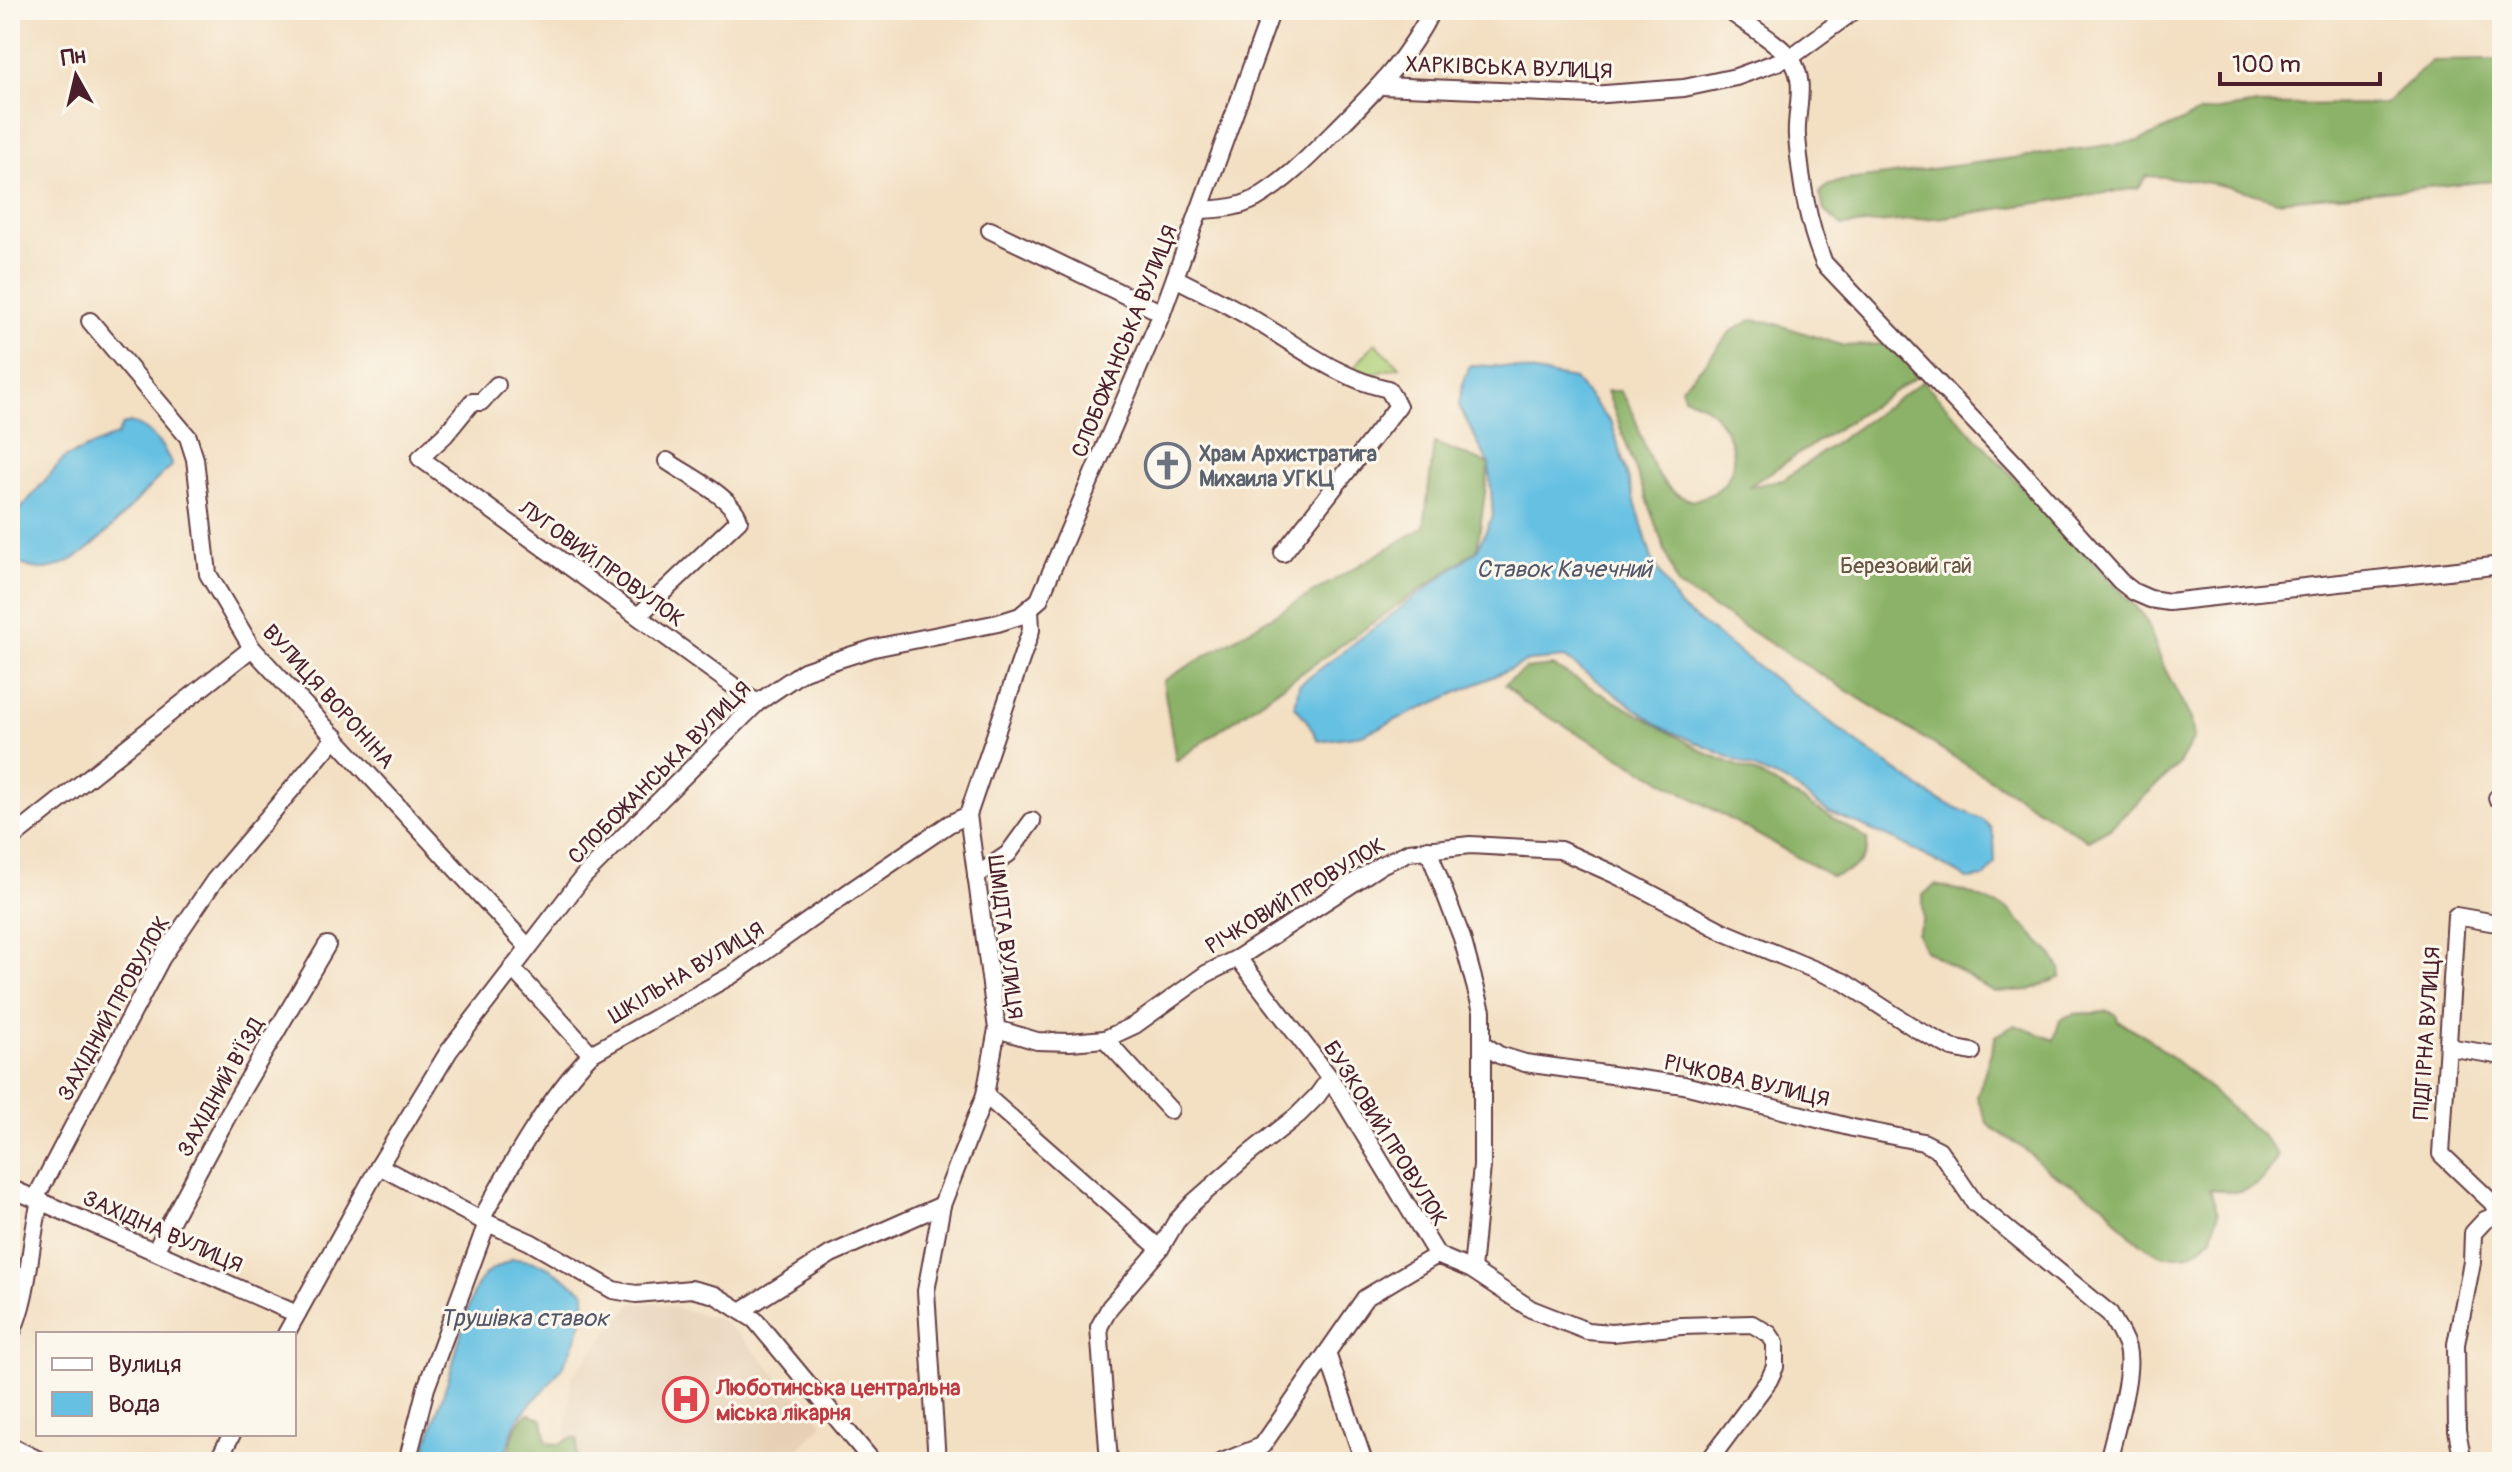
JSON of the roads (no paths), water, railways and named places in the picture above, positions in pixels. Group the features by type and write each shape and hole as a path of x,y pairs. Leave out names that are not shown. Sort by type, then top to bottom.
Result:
{"street":[{"name":"СЛОБОЖАНСЬКА ВУЛИЦЯ","path":"287,1332 379,1166 449,1051 583,877 757,703 804,671 839,658 1014,618 1030,609 1045,589 1162,313 1272,10"},
{"path":"1201,210 1226,209 1253,200 1294,172 1382,86 1416,39 1432,10"},
{"path":"1728,10 1791,57 1801,84 1796,132 1803,197 1824,263 2017,466 2120,581 2134,592 2150,599 2182,601 2502,565"},
{"name":"ХАРКІВСЬКА ВУЛИЦЯ","path":"1382,86 1592,95 1684,88 1736,77 1791,57 1855,10"},
{"path":"990,230 1162,313"},
{"path":"1175,278 1245,314 1342,373 1366,385 1388,389 1398,406 1283,553"},
{"name":"ВУЛИЦЯ ВОРОНІНА","path":"90,321 188,437 195,459 208,574 252,648 528,947"},
{"name":"ЛУГОВИЙ ПРОВУЛОК","path":"497,385 481,402 472,402 445,435 420,458 757,703"},
{"path":"638,616 739,520 737,512 728,502 667,461"},
{"name":"ШМІДТА ВУЛИЦЯ","path":"937,1462 926,1291 942,1205 985,1095 997,1029 968,815 1031,630 1030,609"},
{"path":"10,840 252,648"},
{"name":"ЗАХІДНИЙ ПРОВУЛОК","path":"10,1337 24,1304 37,1200 161,959 214,881 336,737"},
{"name":"ШКІЛЬНА ВУЛИЦЯ","path":"407,1462 426,1388 484,1222 510,1166 577,1069 591,1054 732,975 936,832 968,815"},
{"path":"976,876 1008,854 1032,821"},
{"name":"РІЧКОВИЙ ПРОВУЛОК","path":"997,1029 1037,1041 1105,1039 1135,1025 1206,974 1238,958 1355,880 1409,852 1470,845 1560,850 1616,875 1724,932 1844,982 1916,1029 1952,1048 1972,1052"},
{"path":"1428,849 1479,992 1483,1044 1482,1166 1472,1270"},
{"name":"ПІДГІРНА ВУЛИЦЯ","path":"2502,924 2456,916 2441,1154 2502,1212"},
{"name":"ЗАХІДНИЙ В'ЇЗД","path":"155,1251 235,1102 327,945"},
{"name":"БУЗКОВИЙ ПРОВУЛОК","path":"1238,958 1330,1078 1437,1255"},
{"path":"512,968 591,1054"},
{"path":"1105,1039 1170,1110"},
{"name":"РІЧКОВА ВУЛИЦЯ","path":"1483,1044 1499,1055 1525,1063 1684,1085 1853,1128 1923,1142 1939,1150 1975,1203 2110,1314 2120,1331 2129,1366 2108,1462"},
{"path":"2448,1047 2502,1056"},
{"path":"1109,1462 1099,1327 1110,1307 1160,1249 1176,1222 1194,1202 1298,1115 1330,1078"},
{"path":"985,1095 1160,1249"},
{"path":"379,1166 484,1222 530,1242 613,1290 636,1294 691,1289 715,1295 755,1320 873,1462"},
{"name":"ЗАХІДНА ВУЛИЦЯ","path":"10,1188 297,1314"},
{"path":"741,1311 831,1254 942,1205"},
{"path":"2463,1462 2457,1430 2456,1344 2472,1262 2473,1233 2485,1220 2502,1212"},
{"path":"1222,1462 1262,1446 1365,1298 1437,1255 1472,1270 1531,1309 1587,1331 1612,1333 1681,1326 1752,1324 1769,1334 1775,1343 1775,1367 1769,1380 1708,1462"},
{"path":"1327,1353 1364,1462"},
{"path":"217,1462 231,1436"},
{"path":"10,1446 43,1462"},
{"path":"1262,1446 1269,1462"}],"water":[{"name":"Ставок Качечний","path":"1470,365 1507,367 1574,379 1612,424 1652,559 1679,606 1856,742 1938,800 1982,819 1990,827 1994,838 1995,863 1985,877 1968,879 1898,841 1828,812 1790,784 1661,727 1565,658 1528,661 1362,735 1318,741 1295,706 1299,685 1477,550 1493,516 1489,464 1459,406"},
{"path":"130,423 156,439 172,466 108,531 71,560 52,568 33,568 10,558 10,515 20,510 64,458 117,435 122,425"},
{"name":"Трушівка ставок","path":"511,1259 542,1265 585,1292 583,1314 572,1348 554,1378 517,1421 504,1462 422,1462 474,1294 485,1275"}],"place":[{"name":"Храм Архистратига Михаила УГКЦ","path":"1168,466"},
{"name":"Люботинська центральна міська лікарня","path":"685,1400"}],"park label":[{"name":"Березовий гай","path":"1906,565"}]}
